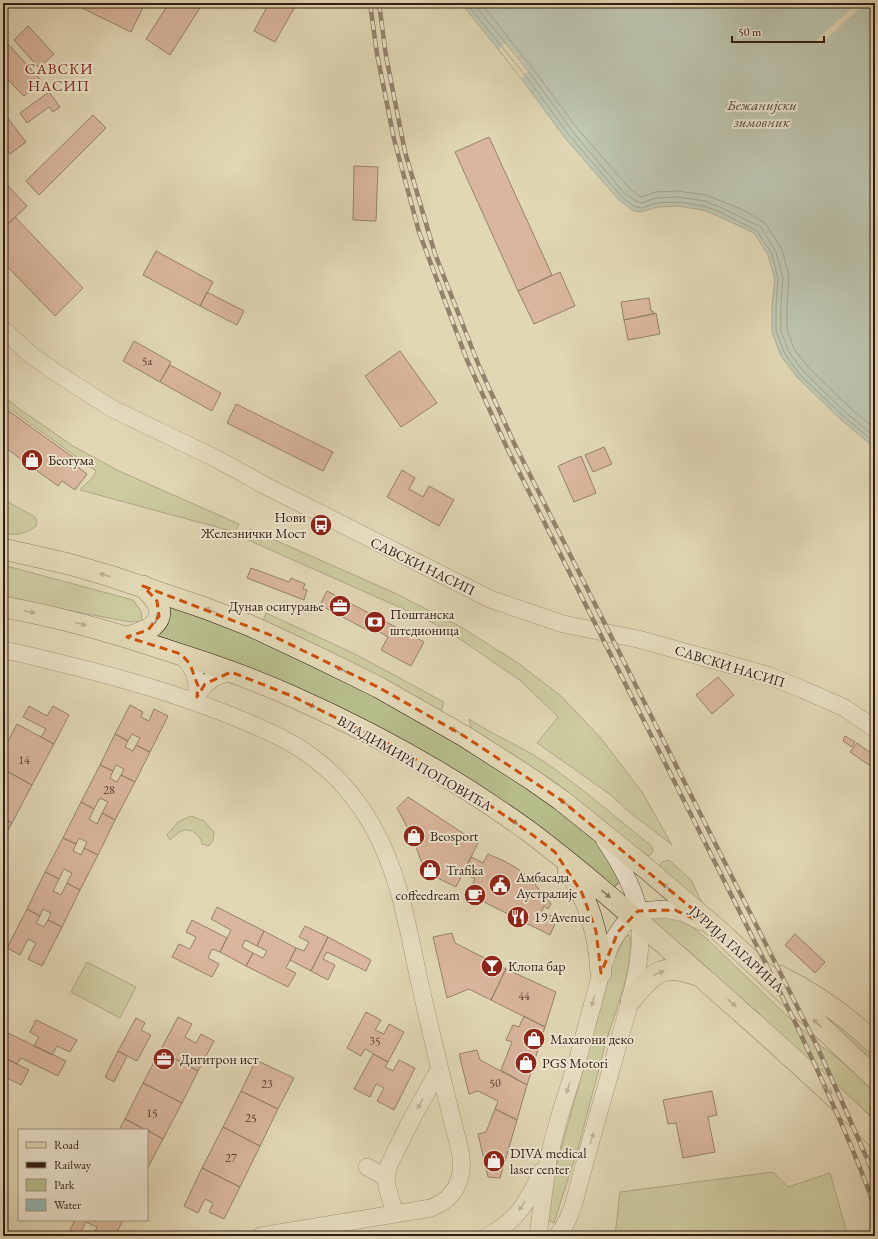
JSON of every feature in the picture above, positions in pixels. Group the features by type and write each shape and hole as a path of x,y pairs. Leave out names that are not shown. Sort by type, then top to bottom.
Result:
{"main road":[{"path":"3,549 69,564 143,586 251,626 378,687 443,723 482,746 549,792 594,826"},
{"path":"127,637 148,630 159,616 160,610 157,602 143,586"},
{"name":"ВЛАДИМИРА ПОПОВИЋА","path":"3,607 57,618 127,637 181,654 292,696 337,717 391,745 469,791 530,833 636,916"},
{"name":"ЈУРИЈА ГАГАРИНА","path":"594,826 718,930 875,1078"},
{"path":"555,852 572,875 586,902 596,930 600,950 601,973"},
{"path":"636,916 702,978 784,1049 875,1136"},
{"path":"631,1000 651,977 659,972 672,970 682,971 702,978"},
{"path":"761,970 792,982 822,1000 860,1029 875,1043"}],"street":[{"name":"САВСКИ НАСИП","path":"3,329 30,355 113,410 217,459 264,486 490,599 563,624 638,639 767,675 845,708 875,729"},
{"path":"3,650 31,655 195,699 260,728 307,753 328,769 357,801 374,828 383,848 401,902 439,1070 462,1160 462,1168 458,1183 452,1194 440,1204 431,1208 261,1236"},
{"path":"181,654 190,664 196,676 198,686 195,699"},
{"path":"195,699 205,684 215,677 231,672"},
{"path":"557,1236 569,1218 574,1202 631,1000 639,953 636,916 628,882 619,862 594,826"},
{"path":"538,1236 548,1160 610,945 618,932 636,916 660,908 684,913 718,930"},
{"path":"395,1214 387,1187 386,1177 389,1165 410,1122 439,1070"},
{"path":"488,1236 502,1227 517,1213 529,1195 548,1160"},
{"path":"367,1167 386,1177"},
{"path":"574,1202 575,1236"}],"highlighted area":[{"path":"143,586 273,636 378,687 464,736 561,800 718,930 675,910 638,911 618,932 601,973 596,931 582,893 555,852 530,833 469,791 391,745 292,696 231,672 205,684 197,697 198,686 190,664 181,654 127,637 148,630 159,616 157,601"}],"green space":[{"path":"3,395 18,408 73,446 119,471 239,524 235,532 80,490 93,477 96,471 14,412 3,406"},
{"path":"3,499 35,517 37,521 36,526 20,534 3,533"},
{"path":"250,529 397,594 461,627 518,663 561,696 600,737 642,792 672,845 628,811 611,795 537,743 558,717 521,681 457,637 426,619 246,539"},
{"path":"3,565 133,600 141,611 142,621 130,622 3,598"},
{"path":"165,604 239,632 287,653 352,684 461,745 525,786 590,835 602,848 621,881 614,887 228,660 158,636 156,634"},
{"path":"266,613 353,653 444,702 441,711 348,661 263,621"},
{"path":"469,719 534,755 584,791 649,844 653,849 651,854 647,856 559,785 471,729"},
{"path":"191,816 204,821 214,832 213,840 209,846 202,844 199,837 189,830 181,831 170,840 167,835 178,822"},
{"path":"669,860 691,880 703,905 660,867 664,861"},
{"path":"653,916 676,918 691,926 707,939 783,1012 820,1045 852,1069 875,1091 875,1120 652,919"},
{"path":"628,935 630,936 629,963 623,990 606,1042 579,1145 554,1223 545,1219 552,1181 614,959"},
{"path":"87,962 136,987 120,1018 71,992"},
{"path":"804,997 859,1039 875,1054 875,1072"},
{"path":"773,1172 788,1187 830,1173 848,1236 615,1236 620,1192"}],"water":[{"name":"Бежанијски зимовник","path":"461,3 875,3 875,448 838,417 797,377 781,356 772,332 772,305 775,280 768,255 754,233 703,210 678,206 658,207 640,212 632,210 618,199 565,138 521,78"}],"pier":[{"path":"858,3 865,3 820,45 815,41"},
{"path":"506,42 529,70 521,78 499,49"}],"building":[{"path":"81,3 145,3 131,32 80,7"},
{"path":"169,3 203,3 170,55 146,39"},
{"path":"269,3 297,3 275,42 254,31"},
{"path":"28,26 54,54 39,68 14,40"},
{"path":"8,44 41,80 24,96 3,75 3,48"},
{"path":"49,92 60,107 53,112 49,107 27,123 20,113"},
{"path":"3,112 26,142 10,154 3,145"},
{"path":"93,115 106,128 39,195 26,181"},
{"path":"489,137 552,275 518,291 455,152"},
{"path":"354,166 378,167 376,221 353,220"},
{"path":"8,186 27,206 3,229 3,191"},
{"path":"15,217 83,288 55,316 3,262 3,229"},
{"path":"156,251 213,282 200,306 143,275"},
{"path":"560,272 575,306 534,324 518,291"},
{"path":"207,292 244,311 237,325 200,306"},
{"path":"649,298 651,311 653,311 654,314 624,320 621,302"},
{"path":"656,313 660,334 628,340 624,320"},
{"path":"134,341 171,362 160,382 123,361"},
{"path":"400,351 437,403 401,427 365,376"},
{"path":"170,365 221,393 212,411 160,382"},
{"path":"236,404 333,452 323,471 227,423"},
{"path":"3,407 77,460 74,464 87,474 75,490 62,481 58,486 3,446"},
{"path":"604,447 612,464 593,472 585,455"},
{"path":"581,456 596,493 574,502 558,466"},
{"path":"402,470 415,478 409,489 423,497 429,486 454,500 439,526 387,497"},
{"path":"251,568 289,582 291,578 305,584 303,589 307,590 304,600 247,578"},
{"path":"327,591 424,642 411,666 381,650 388,637 371,627 369,631 320,605"},
{"path":"718,677 734,695 712,714 696,695"},
{"path":"130,705 143,712 141,717 149,721 154,709 168,716 150,752 136,745 140,738 132,734 128,741 115,734"},
{"path":"29,706 47,716 53,706 69,715 54,744 41,737 46,729 23,717"},
{"path":"17,724 54,744 32,785 3,769 3,751"},
{"path":"115,734 128,741 125,747 133,751 136,745 150,752 135,782 121,775 124,769 116,765 113,771 100,765"},
{"path":"845,736 855,742 852,747 843,741"},
{"path":"857,743 875,756 875,769 850,752"},
{"path":"100,765 113,771 110,778 117,782 121,775 135,782 115,820 102,813 108,802 100,798 94,809 81,802"},
{"path":"3,769 32,785 12,823 3,818"},
{"path":"408,797 478,843 456,887 425,872 413,838 397,808"},
{"path":"81,802 94,809 89,819 97,824 102,813 115,820 98,855 84,848 87,842 79,838 76,844 63,838"},
{"path":"3,818 12,823 3,840"},
{"path":"63,838 76,844 73,851 81,855 84,848 98,855 80,890 67,883 72,873 64,869 59,879 45,872"},
{"path":"488,854 521,871 532,881 551,904 548,909 544,906 542,911 557,919 550,935 468,894 475,879 463,873 471,857 483,863"},
{"path":"45,872 59,879 53,891 61,895 67,883 80,890 62,927 48,920 51,913 43,909 40,916 27,909"},
{"path":"217,907 264,931 257,946 245,940 242,947 253,953 246,966 220,952 231,930 211,919"},
{"path":"27,909 40,916 36,923 44,927 48,920 62,927 42,966 28,959 36,943 28,939 20,955 7,948"},
{"path":"192,920 227,938 220,952 212,949 208,958 219,964 212,977 172,957 179,944 190,949 196,937 186,932"},
{"path":"305,926 328,937 311,971 290,960 296,948 304,951 309,942 299,937"},
{"path":"264,931 296,948 286,968 296,973 288,987 246,966 253,953 263,958 267,951 257,946"},
{"path":"452,933 455,943 506,969 491,1000 469,989 447,998 433,937"},
{"path":"795,934 825,962 815,973 785,945"},
{"path":"328,937 371,960 366,971 327,952 323,959 335,965 328,980 311,971"},
{"path":"506,969 556,992 545,1027 491,1000"},
{"path":"366,1012 381,1020 375,1030 384,1034 389,1024 404,1032 388,1062 365,1049 361,1056 347,1048"},
{"path":"524,1016 545,1027 527,1085 501,1070 512,1042 506,1040 513,1025 519,1027"},
{"path":"178,1017 192,1024 185,1037 196,1043 201,1034 214,1041 198,1071 160,1051"},
{"path":"136,1018 145,1023 141,1030 151,1035 137,1061 118,1051"},
{"path":"36,1020 77,1040 70,1052 57,1046 52,1055 34,1046 39,1037 30,1032"},
{"path":"6,1032 66,1061 58,1076 21,1058 17,1064 3,1057 3,1037"},
{"path":"477,1050 480,1060 527,1085 517,1120 495,1109 498,1101 478,1091 469,1094 459,1054"},
{"path":"118,1051 127,1056 114,1082 105,1077"},
{"path":"160,1051 198,1071 182,1103 143,1083"},
{"path":"373,1054 388,1062 385,1067 393,1071 399,1060 415,1068 394,1110 377,1101 384,1088 376,1084 370,1097 354,1089"},
{"path":"7,1059 29,1070 21,1085 3,1076 3,1068"},
{"path":"256,1060 294,1078 278,1109 241,1091"},
{"path":"143,1083 182,1103 163,1139 148,1131 148,1129 144,1129 125,1119"},
{"path":"241,1091 278,1109 260,1146 223,1127"},
{"path":"712,1091 717,1115 708,1117 715,1152 683,1158 676,1123 668,1124 663,1100"},
{"path":"495,1109 517,1120 500,1178 488,1177 478,1134 486,1132"},
{"path":"125,1119 144,1129 120,1129"},
{"path":"223,1127 260,1146 240,1187 202,1168"},
{"path":"148,1131 163,1139 148,1167"},
{"path":"202,1168 240,1187 224,1219 209,1212 213,1203 205,1199 198,1213 184,1206"},
{"path":"74,1221 122,1221 115,1236 97,1236 94,1234 97,1227 86,1222 79,1235 70,1230"}],"railway":[{"path":"370,3 377,54 394,139 419,232 467,360 507,448 796,1024 848,1138 875,1208"},
{"path":"379,3 386,56 405,152 435,254 479,366 514,443 815,1042 875,1177"}],"place":[{"name":"Беогума","path":"32,460"},
{"name":"Нови Железнички Мост","path":"321,525"},
{"name":"Дунав осигурање","path":"340,606"},
{"name":"Поштанска штедионица","path":"375,622"},
{"name":"Beosport","path":"414,836"},
{"name":"Trafika","path":"430,870"},
{"name":"Амбасада Аустралије","path":"500,885"},
{"name":"coffeedream","path":"475,895"},
{"name":"19 Avenue","path":"518,917"},
{"name":"Клопа бар","path":"492,966"},
{"name":"Махагони деко","path":"534,1039"},
{"name":"Дигитрон ист","path":"164,1059"},
{"name":"PGS Motori","path":"526,1063"},
{"name":"DIVA medical laser center","path":"494,1161"}],"district":[{"name":"САВСКИ НАСИП","path":"59,78"}]}
